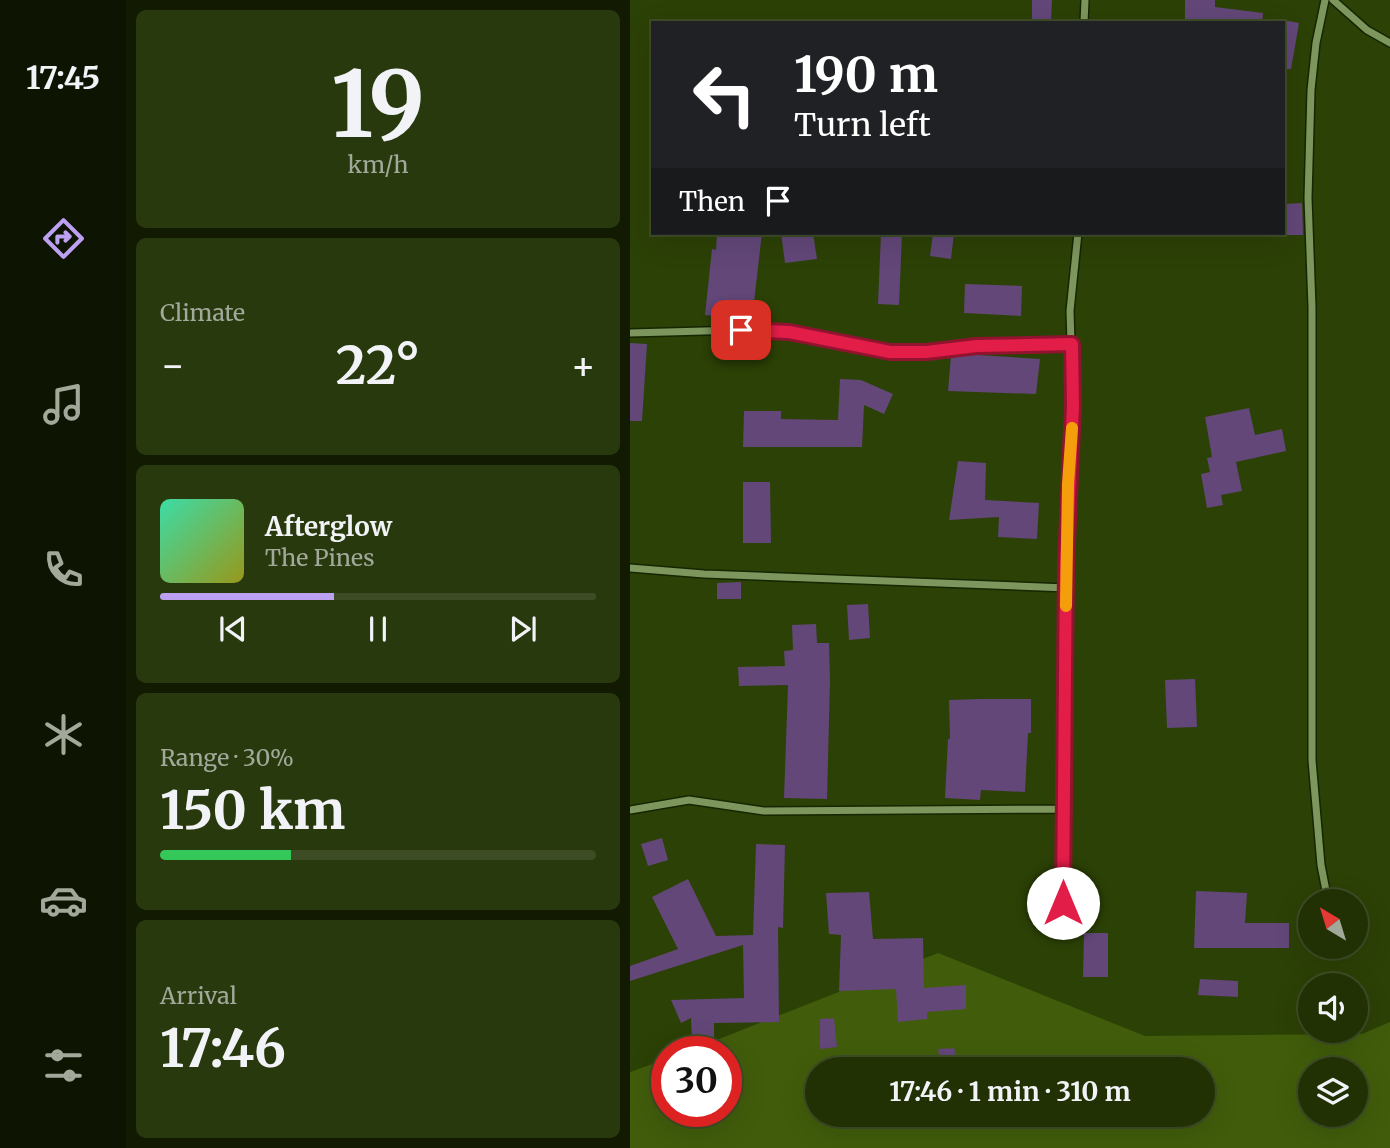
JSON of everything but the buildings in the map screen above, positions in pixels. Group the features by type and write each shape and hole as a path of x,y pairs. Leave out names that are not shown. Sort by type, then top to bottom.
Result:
{"street":[{"path":"1084,21 1086,0"},
{"path":"1325,0 1316,43 1311,90 1308,198 1312,307 1312,760 1321,865 1326,889"},
{"path":"1332,0 1367,30 1390,43"},
{"path":"1063,903 1068,484 1073,406 1070,311 1078,235"},
{"path":"630,333 741,330 789,332 890,352 926,352 977,346 1072,344"},
{"path":"630,568 704,574 1067,588"},
{"path":"630,810 689,800 764,811 1064,809"}],"green space":[{"path":"938,953 1145,1036 1298,1035 1298,1043 1368,1043 1368,1031 1390,1022 1390,1148 630,1148 630,1072 651,1065 651,1127 742,1127 742,1036 727,1036"}],"slow traffic":[{"path":"1066,606 1068,484 1072,428"}],"route":[{"path":"741,330 789,332 890,352 926,352 977,346 1072,344 1072,443 1066,564 1063,903"}]}
